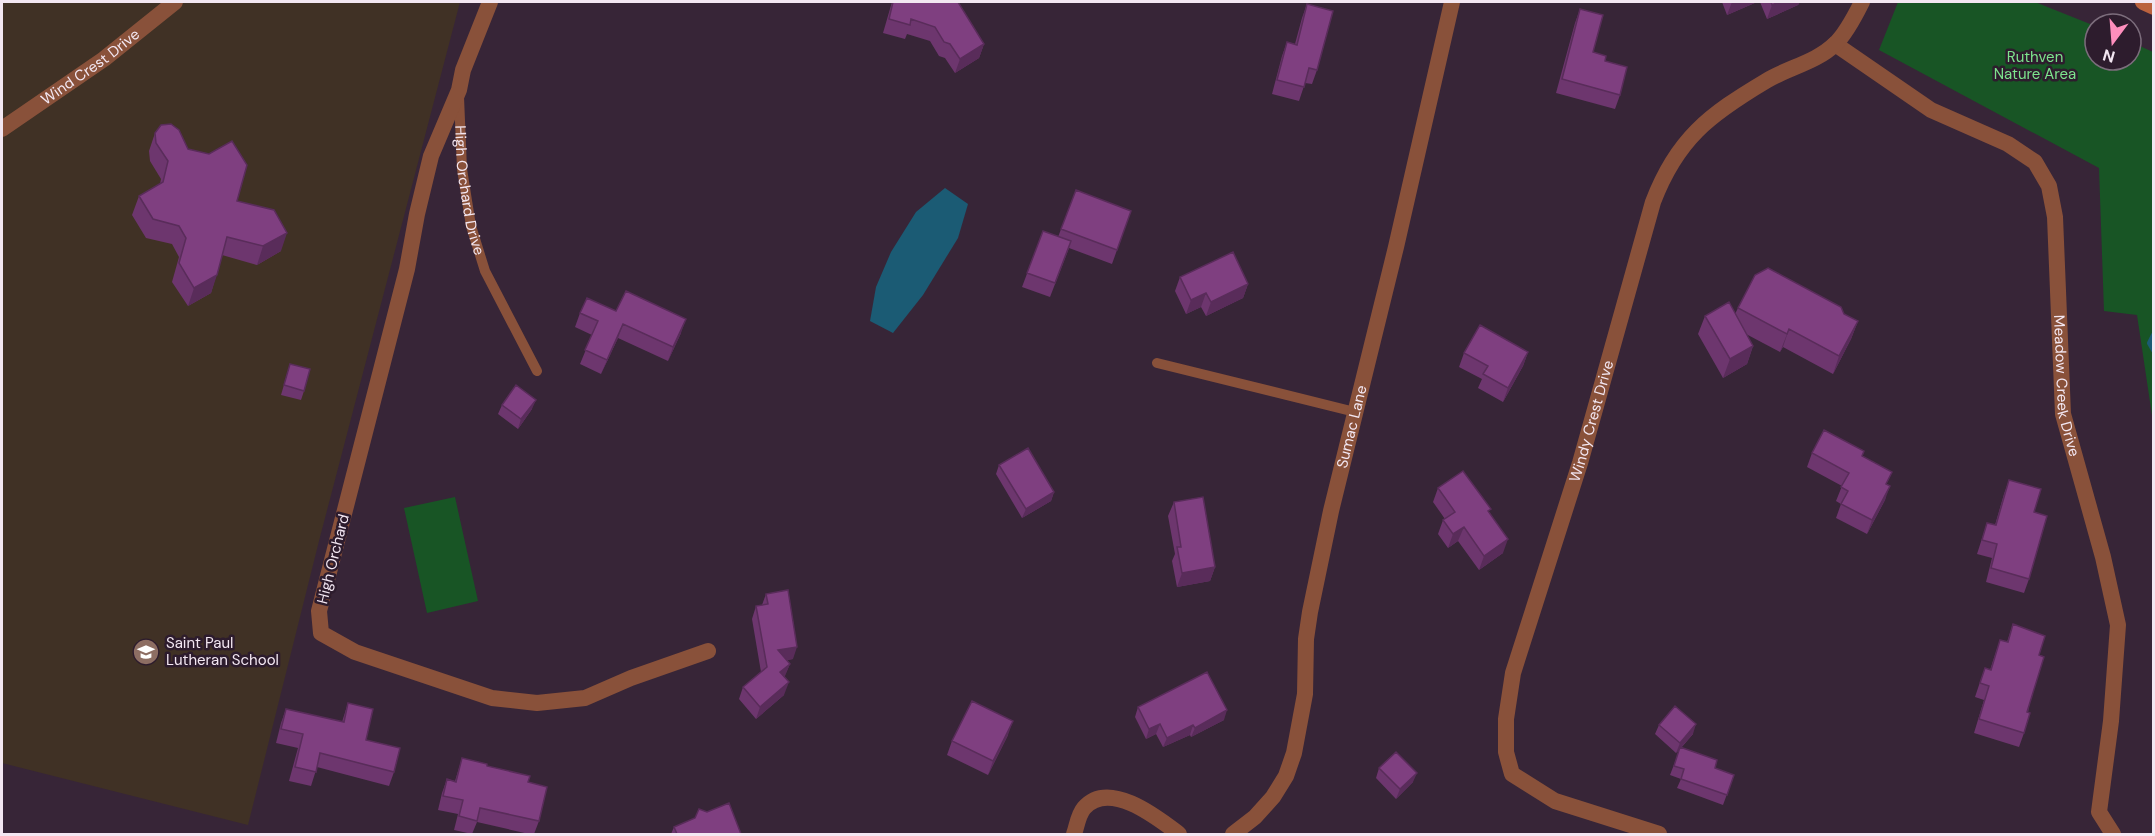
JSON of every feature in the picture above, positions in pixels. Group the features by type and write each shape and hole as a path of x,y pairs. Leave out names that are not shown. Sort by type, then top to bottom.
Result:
{"main road":[{"path":"2143,2 2154,7"}],"street":[{"name":"Wind Crest Drive","path":"2,129 104,59 175,2"},
{"name":"High Orchard Drive","path":"459,90 463,70 490,2"},
{"name":"Sumac Lane","path":"1233,834 1256,817 1273,797 1286,776 1294,753 1305,694 1306,639 1310,612 1331,511 1396,248 1452,2"},
{"name":"Windy Crest Drive","path":"1659,834 1555,801 1512,774 1506,752 1506,719 1513,673 1580,463 1653,202 1663,174 1683,144 1711,116 1768,79 1802,65 1835,44 1862,2"},
{"name":"Meadow Creek Drive","path":"1835,44 1931,110 2008,144 2035,162 2049,186 2055,217 2063,414 2103,557 2118,625 2111,721 2100,812 2112,834"},
{"name":"High Orchard","path":"459,90 431,156 406,269 319,611 321,633 355,652 492,698 537,703 585,698 630,678 708,651"},
{"path":"1074,834 1083,809 1094,800 1110,798 1126,801 1156,816 1179,834"}],"lane":[{"name":"High Orchard Drive","path":"459,90 462,169 471,225 485,271 537,371"},
{"path":"1157,363 1355,412"}],"shaded area":[{"path":"2,2 460,2 319,541 248,825 2,763"}],"green space":[{"name":"Ruthven Nature Area","path":"1898,2 2035,2 2083,21 2083,72 2143,72 2143,47 2153,52 2153,422 2137,315 2104,311 2099,168 1879,50"},
{"path":"455,497 478,601 427,613 404,508"}],"water":[{"path":"945,188 968,204 958,238 923,295 893,333 870,321 876,287 891,252 916,212"}],"building":[{"path":"893,2 958,2 984,44 960,59 950,44 944,42 935,27 911,19 910,25 889,19"},
{"path":"1307,4 1333,11 1317,70 1309,68 1304,87 1277,80 1287,42 1297,45"},
{"path":"1580,9 1603,15 1593,52 1606,56 1605,61 1627,67 1620,95 1562,79"},
{"path":"171,124 179,130 188,149 209,154 232,141 247,165 237,201 274,210 287,233 263,246 227,237 217,275 194,288 179,263 186,238 179,226 153,219 139,196 163,182 168,161 156,143 155,133 161,125"},
{"path":"1076,190 1131,211 1117,250 1061,229"},
{"path":"1043,231 1071,241 1055,283 1027,273"},
{"path":"1233,252 1248,284 1211,302 1206,293 1191,300 1180,277"},
{"path":"1768,268 1841,307 1844,314 1858,321 1839,356 1789,329 1787,334 1738,308 1755,275"},
{"path":"626,291 686,319 673,347 623,324 607,360 585,350 598,321 580,313 587,298 616,311"},
{"path":"1729,302 1753,346 1730,359 1705,316"},
{"path":"1480,325 1528,352 1508,388 1483,374 1488,366 1464,353"},
{"path":"290,364 310,369 304,391 284,385"},
{"path":"516,385 536,400 521,419 502,405"},
{"path":"1824,430 1864,451 1862,456 1892,472 1886,484 1890,486 1872,520 1841,504 1848,491 1841,487 1849,473 1812,453"},
{"path":"1028,448 1054,492 1026,509 999,465"},
{"path":"1463,471 1491,509 1488,511 1508,539 1484,556 1464,527 1453,534 1443,520 1455,512 1438,488"},
{"path":"2009,480 2041,489 2034,512 2047,516 2029,579 1991,568 1997,544 1982,540 1987,523 1996,525"},
{"path":"1203,497 1215,567 1182,573 1177,547 1181,547 1174,502"},
{"path":"788,590 797,647 778,650 790,664 780,672 789,682 760,707 743,687 767,667 756,606 768,604 766,594"},
{"path":"2013,624 2045,636 2039,655 2044,657 2027,712 2030,713 2024,733 1979,719 1989,686 1980,683 1985,668 1991,670 2000,640 2008,642"},
{"path":"1207,672 1227,710 1195,728 1193,725 1167,738 1160,724 1149,729 1138,707"},
{"path":"972,701 1013,721 993,761 952,741"},
{"path":"348,703 373,709 366,740 400,748 394,772 320,753 316,772 295,767 303,734 281,729 286,709 344,722"},
{"path":"1675,706 1696,724 1680,743 1659,725"},
{"path":"1680,747 1717,760 1715,768 1734,775 1727,795 1681,779 1684,769 1674,766"},
{"path":"1396,752 1417,773 1400,789 1379,768"},
{"path":"462,758 530,776 528,782 547,787 539,821 480,808 477,821 459,816 463,800 443,796 447,779 456,782"},
{"path":"729,803 741,834 677,834 674,827 695,818 699,809 707,812"}],"waterway":[{"path":"2154,335 2150,343 2154,350"}],"place":[{"name":"Saint Paul Lutheran School","path":"146,652"}]}
